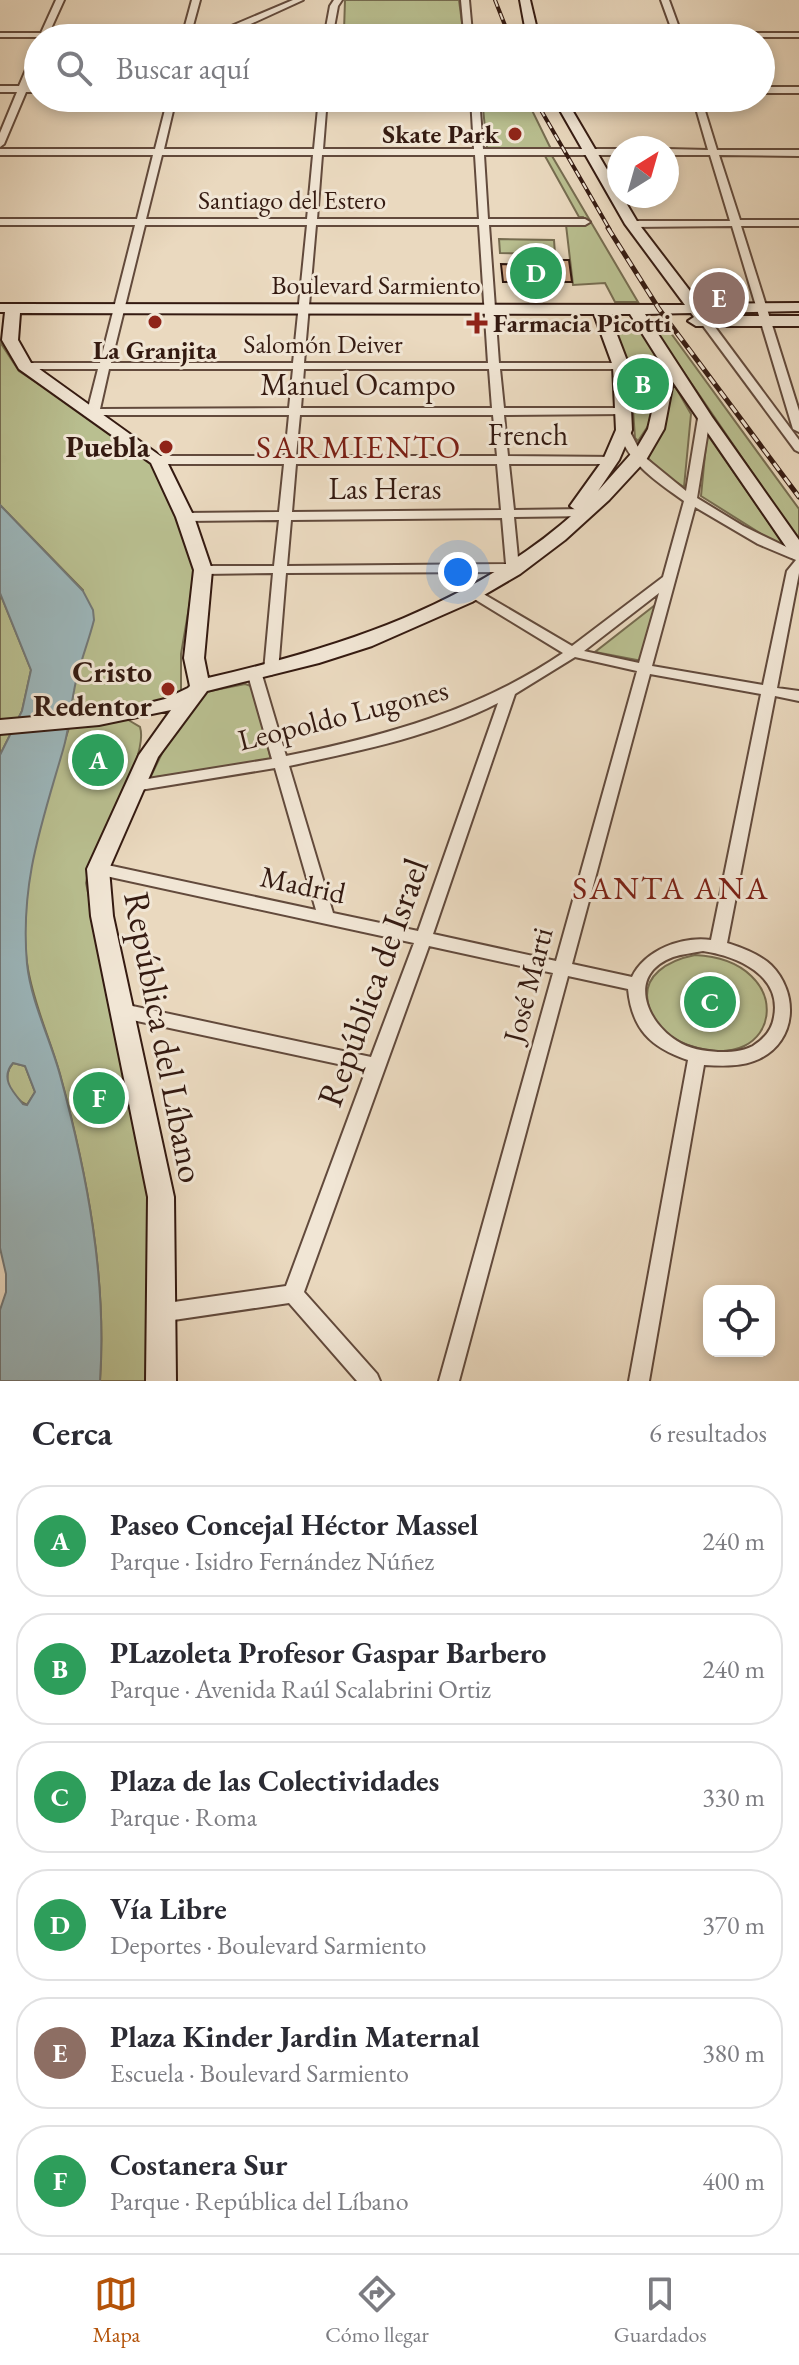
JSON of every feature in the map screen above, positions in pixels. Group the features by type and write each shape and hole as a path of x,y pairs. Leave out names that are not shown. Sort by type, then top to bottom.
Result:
{"main road":[{"path":"525,0 530,24"},
{"path":"567,112 632,224 705,321"},
{"name":"Boulevard Sarmiento","path":"6,321 118,314 639,315 705,321 799,307"},
{"name":"Boulevard Sarmiento","path":"639,315 694,308 764,314 799,321"},
{"path":"580,513 611,460 624,430 621,366 602,315"},
{"path":"639,315 799,558"},
{"path":"6,321 25,366 158,460 185,517 203,570 194,658 200,686"},
{"path":"0,727 125,714 174,703 200,686 263,673 389,635 475,595 542,548 637,458 657,427 667,357"},
{"name":"República del Líbano","path":"161,1381 161,1197 102,916 98,869 149,755 200,686"},
{"path":"125,714 149,724 149,755"}],"street":[{"path":"49,24 60,0"},
{"path":"190,24 196,0"},
{"path":"244,24 299,0"},
{"path":"465,0 467,24"},
{"path":"665,0 674,24"},
{"path":"330,24 335,2"},
{"path":"0,35 24,36"},
{"path":"775,35 799,35"},
{"path":"0,144 24,84"},
{"path":"0,89 22,89"},
{"path":"775,90 799,90"},
{"path":"93,412 169,112"},
{"path":"322,112 281,569 263,673 281,763 327,919"},
{"path":"203,570 513,568 494,366 476,112"},
{"path":"701,112 734,223 797,411 799,429"},
{"path":"0,152 607,152"},
{"path":"679,152 799,153"},
{"name":"Santiago del Estero","path":"0,222 585,222"},
{"path":"632,224 799,223"},
{"path":"705,321 799,448"},
{"name":"Salomón Deiver","path":"25,366 621,366"},
{"name":"Manuel Ocampo","path":"93,412 624,411"},
{"path":"771,412 797,411"},
{"name":"José Marti","path":"449,1381 646,669 691,499 704,418"},
{"path":"624,430 637,458 691,499 782,552 799,558 793,571 718,947"},
{"name":"French","path":"158,460 611,460"},
{"name":"Las Heras","path":"185,517 580,513"},
{"name":"Leopoldo Lugones","path":"134,786 281,763 426,725 509,692 572,652 670,578"},
{"path":"475,595 572,652 646,669 799,696"},
{"name":"República de Israel","path":"293,1294 423,939 509,692"},
{"name":"Madrid","path":"98,869 636,984"},
{"path":"687,946 718,947 737,952 768,972 792,1017 772,1042 759,1051 723,1060 697,1057 669,1047 645,1024 638,1011 636,984 649,963 660,955 687,946"},
{"path":"123,1011 376,1065"},
{"path":"639,1381 697,1057"},
{"path":"160,1313 293,1294 370,1381"}],"green space":[{"path":"345,0 459,0 462,24 344,24"},
{"name":"Skate Park","path":"483,112 533,112 551,149 487,148"},
{"path":"545,156 552,156 638,302 615,302 605,283 573,285 566,225 586,224"},
{"path":"499,239 554,240 555,254 500,253"},
{"path":"617,324 638,324 658,356 652,420 638,441 635,438 630,366 612,327"},
{"path":"655,330 670,332 799,509 799,541"},
{"path":"0,342 19,371 109,430 154,465 178,516 195,572 181,654 181,694 133,709 70,716 83,590 0,505"},
{"path":"672,381 691,414 684,487 660,472 647,457 665,426"},
{"path":"707,434 782,544 777,544 701,496"},
{"path":"0,593 31,670 22,711 0,755"},
{"path":"655,605 642,661 595,652"},
{"path":"245,684 254,687 271,760 150,778 167,743 205,692"},
{"path":"125,718 140,727 137,759 98,846 86,883 149,1188 150,1381 100,1381 100,1304 93,1226 70,1111 28,969 25,907 34,845 70,725"},
{"path":"695,955 728,962 751,976 764,995 766,1015 760,1033 744,1046 720,1051 688,1045 664,1030 651,1014 647,996 653,978 667,965"},
{"path":"13,1063 25,1066 35,1092 27,1105 16,1097 7,1081"}],"water":[{"path":"0,505 83,591 93,610 94,620 76,682 65,743 34,855 26,935 32,992 60,1075 79,1150 93,1226 100,1304 100,1381 0,1381 0,1310 6,1292 6,1274 0,1248 0,755 22,711 31,670 0,593","holes":["13,1063 25,1066 35,1092 27,1105 15,1094 8,1079"]}],"building":[{"path":"528,260 569,260 572,282 503,282 501,264 529,265"}],"railway":[{"path":"495,0 504,24"},
{"path":"542,112 610,230"},
{"path":"608,228 659,309 799,497"}],"place":[{"name":"Skate Park","path":"515,134"},
{"name":"Vía Libre","path":"536,273"},
{"name":"Plaza Kinder Jardin Maternal","path":"719,298"},
{"name":"La Granjita","path":"155,322"},
{"name":"Farmacia Picotti","path":"477,323"},
{"name":"PLazoleta Profesor Gaspar Barbero","path":"643,384"},
{"name":"Puebla","path":"166,447"},
{"name":"Cristo Redentor","path":"168,689"},
{"name":"Paseo Concejal Héctor Massel","path":"98,760"},
{"name":"Plaza de las Colectividades","path":"710,1002"},
{"name":"Costanera Sur","path":"99,1098"}],"district":[{"name":"SARMIENTO","path":"359,447"},
{"name":"SANTA ANA","path":"671,888"}]}
